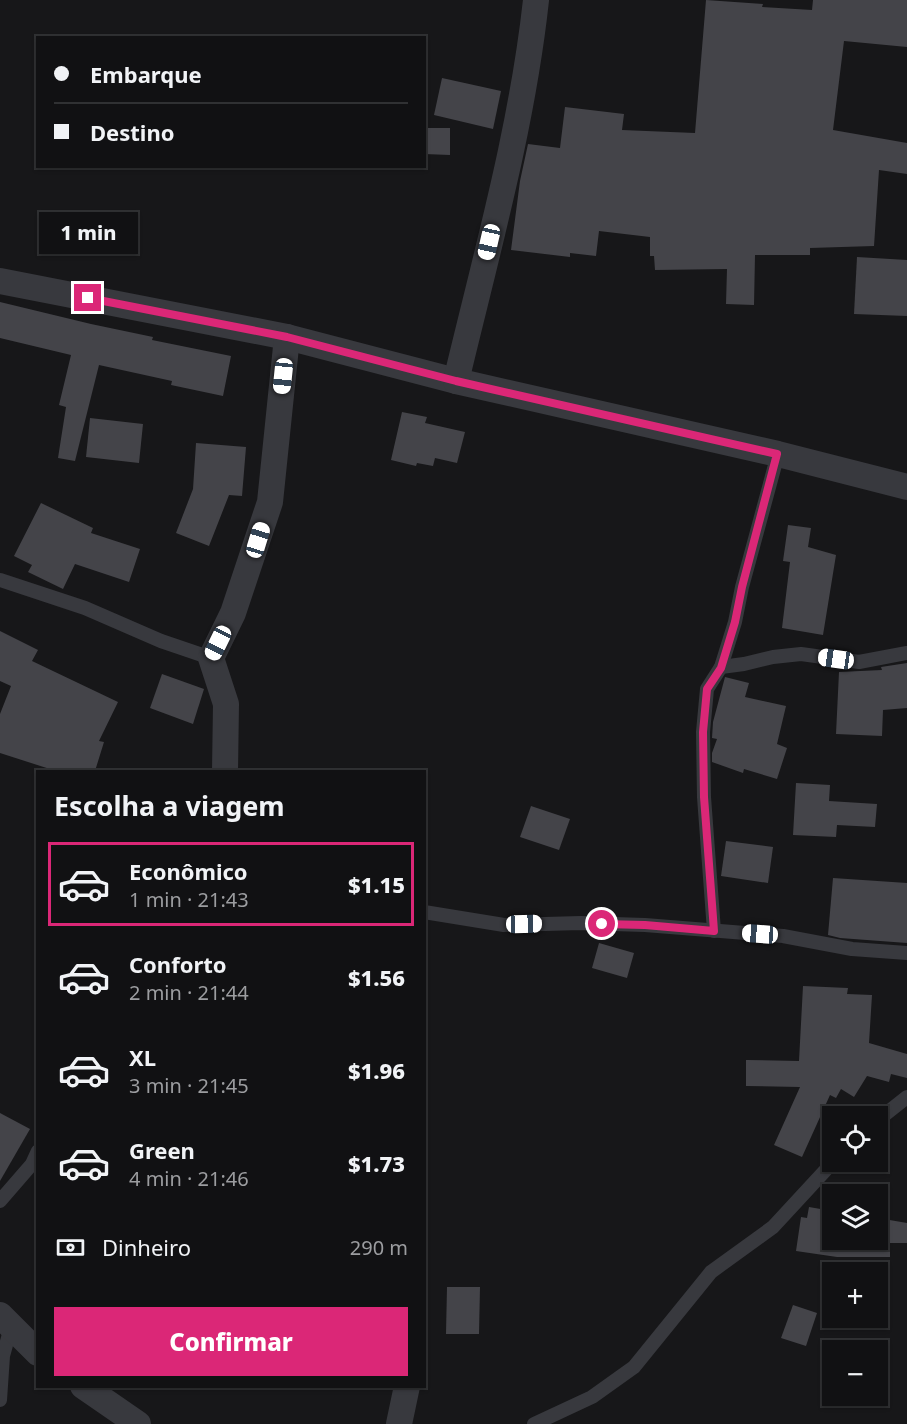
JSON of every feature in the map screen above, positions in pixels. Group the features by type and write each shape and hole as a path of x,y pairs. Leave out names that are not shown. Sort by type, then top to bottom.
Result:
{"street":[{"path":"456,381 511,150 531,44 536,0"},
{"path":"0,281 287,337 456,381 777,454 907,487"},
{"path":"225,770 226,704 211,658 233,613 270,502 287,337"},
{"path":"5,1321 36,1351"},
{"path":"86,1388 138,1424"},
{"path":"399,1424 407,1388"}],"lane":[{"path":"714,931 704,797 703,732 707,689 721,668 735,622 777,454"},
{"path":"0,580 85,608 161,641 211,658"},
{"path":"721,668 772,657 801,654 859,662 907,653"},
{"path":"426,912 504,925 645,925 783,936 852,949 907,953"},
{"path":"888,1112 907,1097"},
{"path":"0,1201 32,1164 36,1155"},
{"path":"534,1424 592,1397 634,1367 711,1272 772,1227 824,1172"},
{"path":"0,1400 5,1321"}],"building":[{"path":"706,0 812,10 813,0 907,0 907,47 844,41 833,130 907,143 907,174 879,170 874,246 810,248 810,255 755,255 754,305 726,304 727,269 655,270 654,256 650,256 650,237 599,231 596,256 570,253 570,257 511,250 520,181 528,144 560,148 565,107 624,114 622,130 695,133"},
{"path":"442,78 501,91 493,129 434,115"},
{"path":"426,128 450,128 450,155 426,154"},
{"path":"857,257 907,260 907,316 854,314"},
{"path":"0,302 153,337 152,340 231,356 223,396 171,385 172,381 99,365 75,461 58,458 66,407 59,405 71,355 0,338"},
{"path":"402,412 427,417 425,423 465,432 457,463 435,458 433,466 417,463 416,466 391,460"},
{"path":"90,418 143,424 139,463 86,457"},
{"path":"196,443 246,447 242,496 229,495 209,546 176,533 193,489"},
{"path":"41,503 93,528 91,533 140,549 129,582 75,564 63,589 28,572 32,565 14,556"},
{"path":"788,525 811,528 808,547 836,555 823,635 782,628 790,562 783,561"},
{"path":"0,631 38,650 32,661 118,702 99,741 104,742 95,770 53,770 0,753 0,714 11,686 0,681"},
{"path":"907,663 907,708 883,710 882,736 836,734 839,672 882,670 881,667"},
{"path":"162,674 204,689 193,724 150,708"},
{"path":"725,677 749,683 745,697 786,706 777,744 787,748 777,779 744,769 743,773 712,762 712,753 717,739 712,738 713,722"},
{"path":"796,783 830,785 829,801 877,804 875,827 837,825 836,837 793,835"},
{"path":"531,806 570,819 559,850 520,837"},
{"path":"726,841 773,847 768,883 721,876"},
{"path":"833,878 907,883 907,943 828,935"},
{"path":"599,943 634,953 627,978 592,968"},
{"path":"803,986 848,988 847,994 872,995 869,1043 907,1054 907,1078 891,1074 889,1082 867,1076 854,1097 841,1089 836,1098 830,1095 825,1106 822,1106 822,1113 802,1157 774,1145 800,1087 746,1086 746,1060 799,1061"},
{"path":"0,1113 30,1129 0,1181"},
{"path":"809,1207 822,1209 822,1250 888,1250 888,1220 907,1223 907,1243 890,1243 890,1257 837,1257 796,1251 801,1217 807,1218"},
{"path":"447,1287 480,1287 479,1334 446,1334"},
{"path":"793,1305 817,1313 806,1346 781,1338"}],"route":[{"path":"88,298 287,337 456,381 777,454 735,622 721,668 707,689 703,732 704,797 714,931 602,924"}]}
